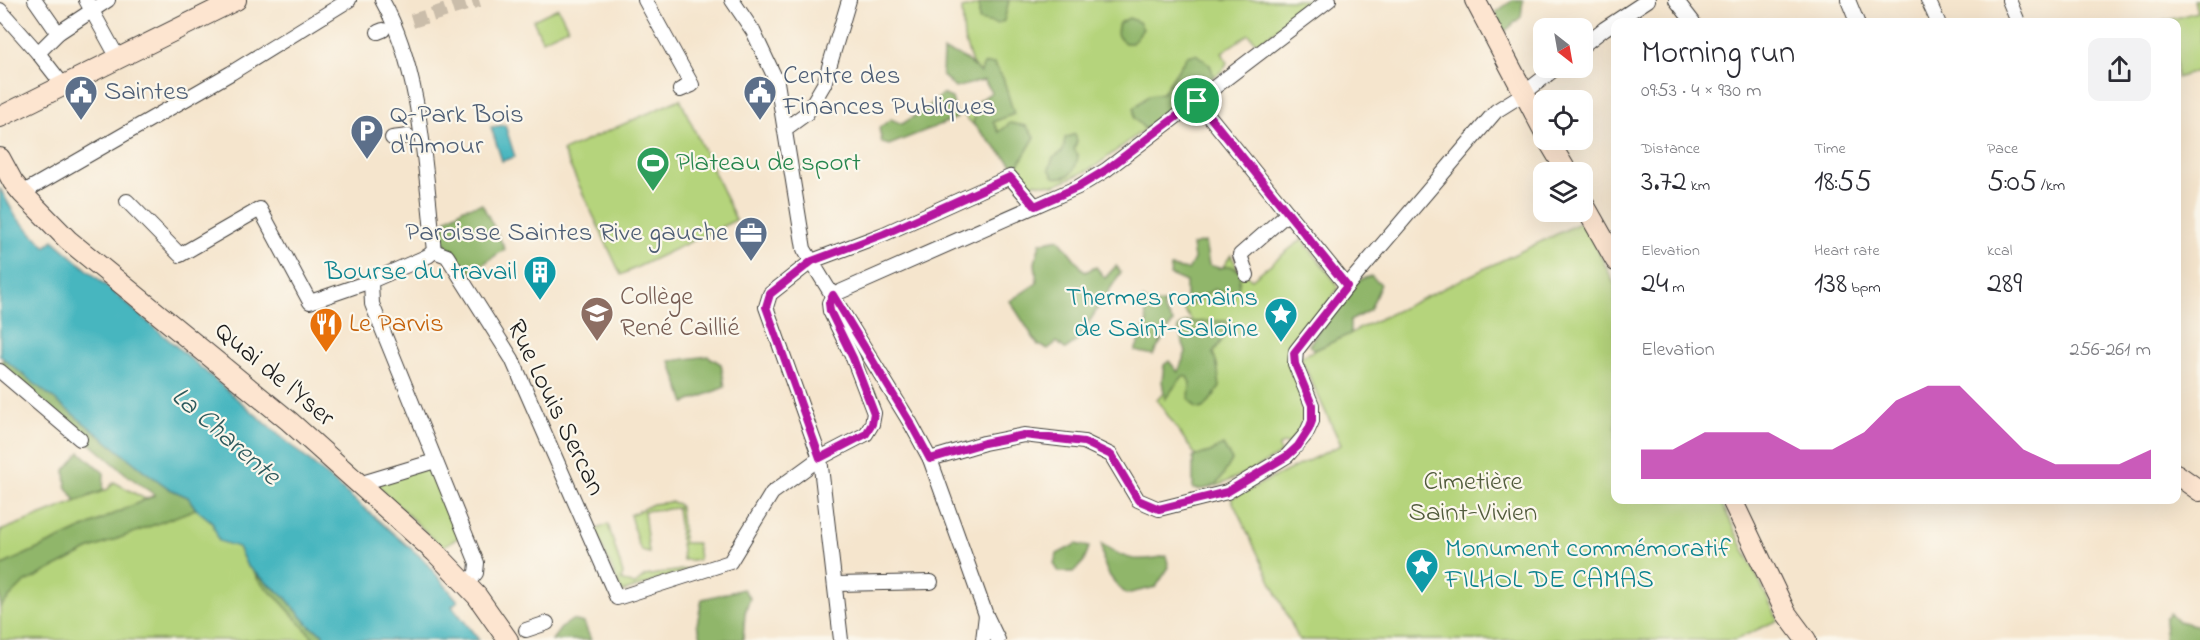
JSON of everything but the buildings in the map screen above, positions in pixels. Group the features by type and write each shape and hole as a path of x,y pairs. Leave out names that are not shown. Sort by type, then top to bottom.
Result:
{"street":[{"path":"35,0 58,33"},
{"path":"38,53 89,5 108,0"},
{"path":"0,117 236,0"},
{"path":"22,193 231,74 349,0"},
{"path":"127,201 180,255 260,209 310,302 371,281 428,256 434,250 415,135 415,94 382,0"},
{"path":"645,0 692,85 680,90"},
{"path":"732,0 753,31 777,82 804,249 930,459 986,615 998,640"},
{"path":"785,129 807,113 824,84 849,0"},
{"path":"820,458 866,434 872,424 874,413 853,358 830,311 829,303 833,295 1078,187 1106,170 1329,0"},
{"path":"1475,0 1533,112"},
{"path":"1621,18 1648,0"},
{"path":"1676,0 1690,18"},
{"path":"1848,0 1855,18"},
{"path":"1929,0 1936,18"},
{"path":"2009,0 2016,18"},
{"path":"89,5 117,58"},
{"path":"0,10 63,85"},
{"path":"1593,38 1611,24"},
{"path":"930,459 984,443 1024,435 1084,442 1111,455 1138,500 1159,509 1227,492 1287,456 1306,434 1312,421 1312,405 1295,364 1294,353 1347,286 1496,111 1543,78"},
{"path":"1197,101 1347,286"},
{"path":"392,138 415,135"},
{"name":"Quai de l'Yser","path":"0,158 22,193 68,240 289,421 435,552 515,635"},
{"path":"841,640 820,458 766,307 770,294 812,261 884,234 1010,177 1035,206"},
{"path":"1247,275 1239,255 1288,213"},
{"path":"1593,221 1611,253"},
{"name":"Rue Louis Sercan","path":"434,250 447,256 512,359 617,598 730,562 772,493 820,458"},
{"path":"371,281 372,304 477,563 476,573 467,584"},
{"path":"0,372 80,439"},
{"path":"872,408 884,398"},
{"path":"359,484 435,461"},
{"path":"2181,478 2200,491"},
{"path":"1734,504 1786,613 1806,640"},
{"path":"836,584 931,582"},
{"path":"983,640 986,615"},
{"path":"515,635 547,623"}],"green space":[{"path":"995,0 1315,0 1257,44 1249,34 1222,52 1227,63 1223,70 1093,168 1055,185 1035,183 1030,186 1013,165 962,113 992,92 972,63 964,39 962,9"},
{"path":"995,0 1009,0 1004,21 997,24 979,20 979,4"},
{"path":"1513,0 1523,0 1521,17 1503,33 1497,24 1496,12"},
{"path":"2194,0 2200,0 2200,70 2181,77 2181,18 2175,18 2197,12"},
{"path":"558,8 568,28 542,40 533,20"},
{"path":"1129,18 1139,22 1143,29 1132,43 1125,43 1118,37 1117,29 1119,23"},
{"path":"943,51 964,58 980,73 984,64 994,64 1003,78 1014,114 993,122 999,132 1010,123 1026,126 1035,137 1018,166 1016,163 1013,165 973,124 978,102 992,92 984,80 955,88 942,75"},
{"path":"1196,54 1210,65 1214,76 1145,129 1134,118 1134,108 1149,95 1163,93 1187,56"},
{"path":"942,94 952,98 957,118 889,145 882,143 879,128 891,119 902,124 926,109"},
{"name":"Plateau de sport","path":"680,99 736,220 621,275 563,151"},
{"path":"1075,134 1077,141 1074,149 1078,156 1076,166 1064,177 1054,177 1049,169 1053,158 1063,151 1065,138"},
{"path":"482,204 505,249 467,275 441,239 445,220 464,208"},
{"name":"Cimetière Saint-Vivien","path":"1584,222 1611,278 1611,504 1722,504 1778,620 1735,640 1299,640 1231,498 1341,445 1300,357"},
{"path":"1059,239 1085,272 1096,267 1105,278 1116,266 1121,272 1077,341 1065,349 1057,342 1048,349 1038,345 1010,301 1037,283 1035,263 1040,243"},
{"path":"1302,239 1337,284 1338,289 1294,349 1308,412 1307,422 1290,445 1285,443 1279,446 1280,454 1217,486 1157,400 1201,352 1208,341 1183,309 1216,277 1231,255 1238,269 1252,279"},
{"path":"1205,242 1209,265 1219,268 1231,266 1241,272 1238,289 1229,295 1214,289 1190,306 1186,302 1186,282 1170,275 1171,267 1188,270 1194,259 1192,245"},
{"path":"1371,276 1381,284 1370,310 1350,321 1350,334 1315,350 1309,345 1332,310 1341,306 1358,280"},
{"path":"1143,299 1151,304 1164,303 1164,310 1173,322 1153,355 1135,351 1147,322"},
{"path":"1228,321 1231,323 1229,330 1213,353 1220,387 1206,406 1201,409 1196,408 1189,399 1190,383 1187,377 1183,376 1165,399 1162,381 1164,365 1169,361 1178,372 1186,352 1178,328 1186,322"},
{"path":"708,356 721,364 725,387 685,403 670,361"},
{"path":"3,358 143,470 170,489 188,497 196,509 88,550 24,583 0,607 0,566 155,495 127,475 1,366"},
{"path":"1223,445 1232,460 1221,478 1208,488 1193,489 1193,457"},
{"path":"80,452 104,473 103,491 76,501 66,486 65,470"},
{"path":"435,461 461,536 442,547 372,481"},
{"path":"114,482 145,499 170,489 188,497 238,547 247,566 286,598 322,633 325,640 0,640 0,531 108,489"},
{"path":"671,502 680,507 684,543 697,543 699,560 683,560 677,508 644,511 649,553 642,551 638,544 630,515 653,504"},
{"path":"608,524 623,574 621,580 634,585 645,576 699,567 622,592 595,530"},
{"path":"1076,544 1089,547 1084,561 1074,572 1059,572 1054,564 1057,554"},
{"path":"1102,544 1132,559 1166,556 1169,567 1156,587 1126,594 1107,572 1103,560"},
{"path":"255,574 286,598 310,626 322,633 325,640 315,640 258,580"},
{"path":"743,589 750,598 745,613 743,640 702,640 697,624 702,599"},
{"path":"2170,613 2178,621 2200,626 2200,640 2164,640 2165,618"},
{"path":"572,620 584,623 591,640 552,640 561,628"}],"water":[{"path":"505,125 515,157 502,161 491,127"},
{"name":"La Charente","path":"0,188 16,217 46,247 53,240 423,559 458,601 452,606 479,640 325,640 322,633 310,626 286,598 247,566 238,547 219,541 212,522 196,509 188,497 170,489 143,470 0,356"}],"tunnel":[{"path":"412,21 479,0"}],"place":[{"name":"Saintes","path":"81,121"},
{"name":"Centre des Finances Publiques","path":"760,121"},
{"name":"Q-Park Bois d'Amour","path":"367,160"},
{"name":"Plateau de sport","path":"653,192"},
{"name":"Paroisse Saintes Rive gauche","path":"751,262"},
{"name":"Bourse du travail","path":"540,301"},
{"name":"Collège René Caillié","path":"597,342"},
{"name":"Thermes romains de Saint-Saloine","path":"1281,343"},
{"name":"Le Parvis","path":"326,353"},
{"name":"Monument commémoratif FILHOL DE CAMAS","path":"1422,594"}],"route":[{"path":"1197,101 1347,286 1294,353 1295,364 1312,405 1313,413 1306,434 1293,452 1227,492 1159,509 1138,500 1111,455 1084,442 1024,435 984,443 930,459 833,295 829,303 830,311 853,358 874,413 872,424 866,434 820,458 766,307 770,294 812,261 884,234 1010,177 1035,206 1078,187 1106,170 1197,101"}]}
